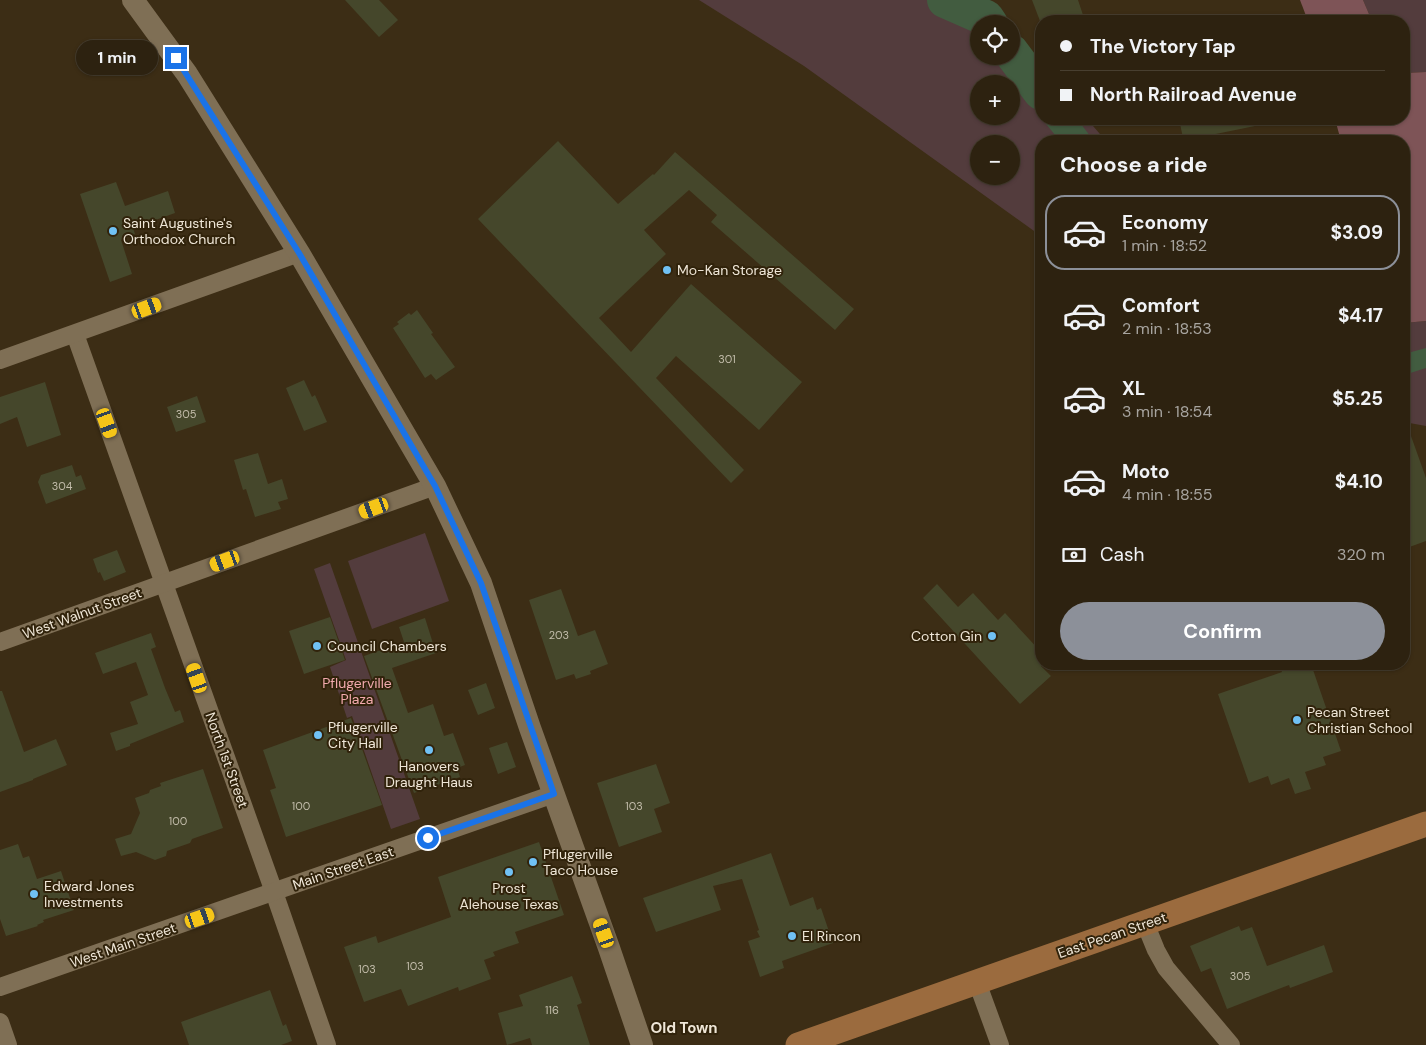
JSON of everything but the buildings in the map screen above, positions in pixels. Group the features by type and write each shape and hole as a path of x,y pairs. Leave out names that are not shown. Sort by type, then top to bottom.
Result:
{"main road":[{"name":"East Pecan Street","path":"798,1045 1426,824"}],"street":[{"path":"133,0 187,74 299,253 435,486 481,583 642,1045"},
{"path":"0,360 299,253"},
{"name":"North 1st Street","path":"75,334 328,1045"},
{"name":"West Walnut Street","path":"0,642 435,486"},
{"name":"Main Street East","path":"274,892 554,794"},
{"name":"West Main Street","path":"0,988 274,892"},
{"path":"1145,923 1166,968 1231,1045"},
{"path":"977,982 1000,1045"},
{"path":"0,1022 8,1045"}],"green space":[{"path":"699,0 981,0 995,15 970,15 970,65 1020,65 1020,43 1035,59 1035,125 1092,125 1101,135 1035,135 1035,232 804,66"},
{"path":"1363,0 1426,0 1426,72 1410,73 1410,15 1369,15"},
{"path":"1426,321 1426,426 1410,423 1410,322"},
{"path":"425,533 449,601 372,629 348,561"},
{"name":"Pflugerville Plaza","path":"330,563 420,819 391,829 352,716 347,718 330,667 346,660 314,569"}],"shaded area":[{"path":"1300,0 1363,0 1369,15 1306,15"},
{"path":"1426,72 1426,321 1410,322 1410,135 1339,135 1337,125 1410,125 1410,73"},
{"path":"1047,125 1082,125 1089,135 1055,135"},
{"path":"1426,348 1426,368 1410,373 1410,352"}],"waterway":[{"path":"945,0 979,15"},
{"path":"1020,64 1035,84"}],"place":[{"name":"Saint Augustine's Orthodox Church","path":"113,231"},
{"name":"Mo-Kan Storage","path":"667,270"},
{"name":"Cotton Gin","path":"992,636"},
{"name":"Council Chambers","path":"317,646"},
{"name":"Pecan Street Christian School","path":"1297,720"},
{"name":"Pflugerville City Hall","path":"318,735"},
{"name":"Hanovers Draught Haus","path":"429,750"},
{"name":"Pflugerville Taco House","path":"533,862"},
{"name":"Prost Alehouse Texas","path":"509,872"},
{"name":"Edward Jones Investments","path":"34,894"},
{"name":"El Rincon","path":"792,936"}],"district":[{"name":"Old Town","path":"684,1028"}],"route":[{"path":"176,58 299,253 435,486 481,583 554,794 428,838"}]}
